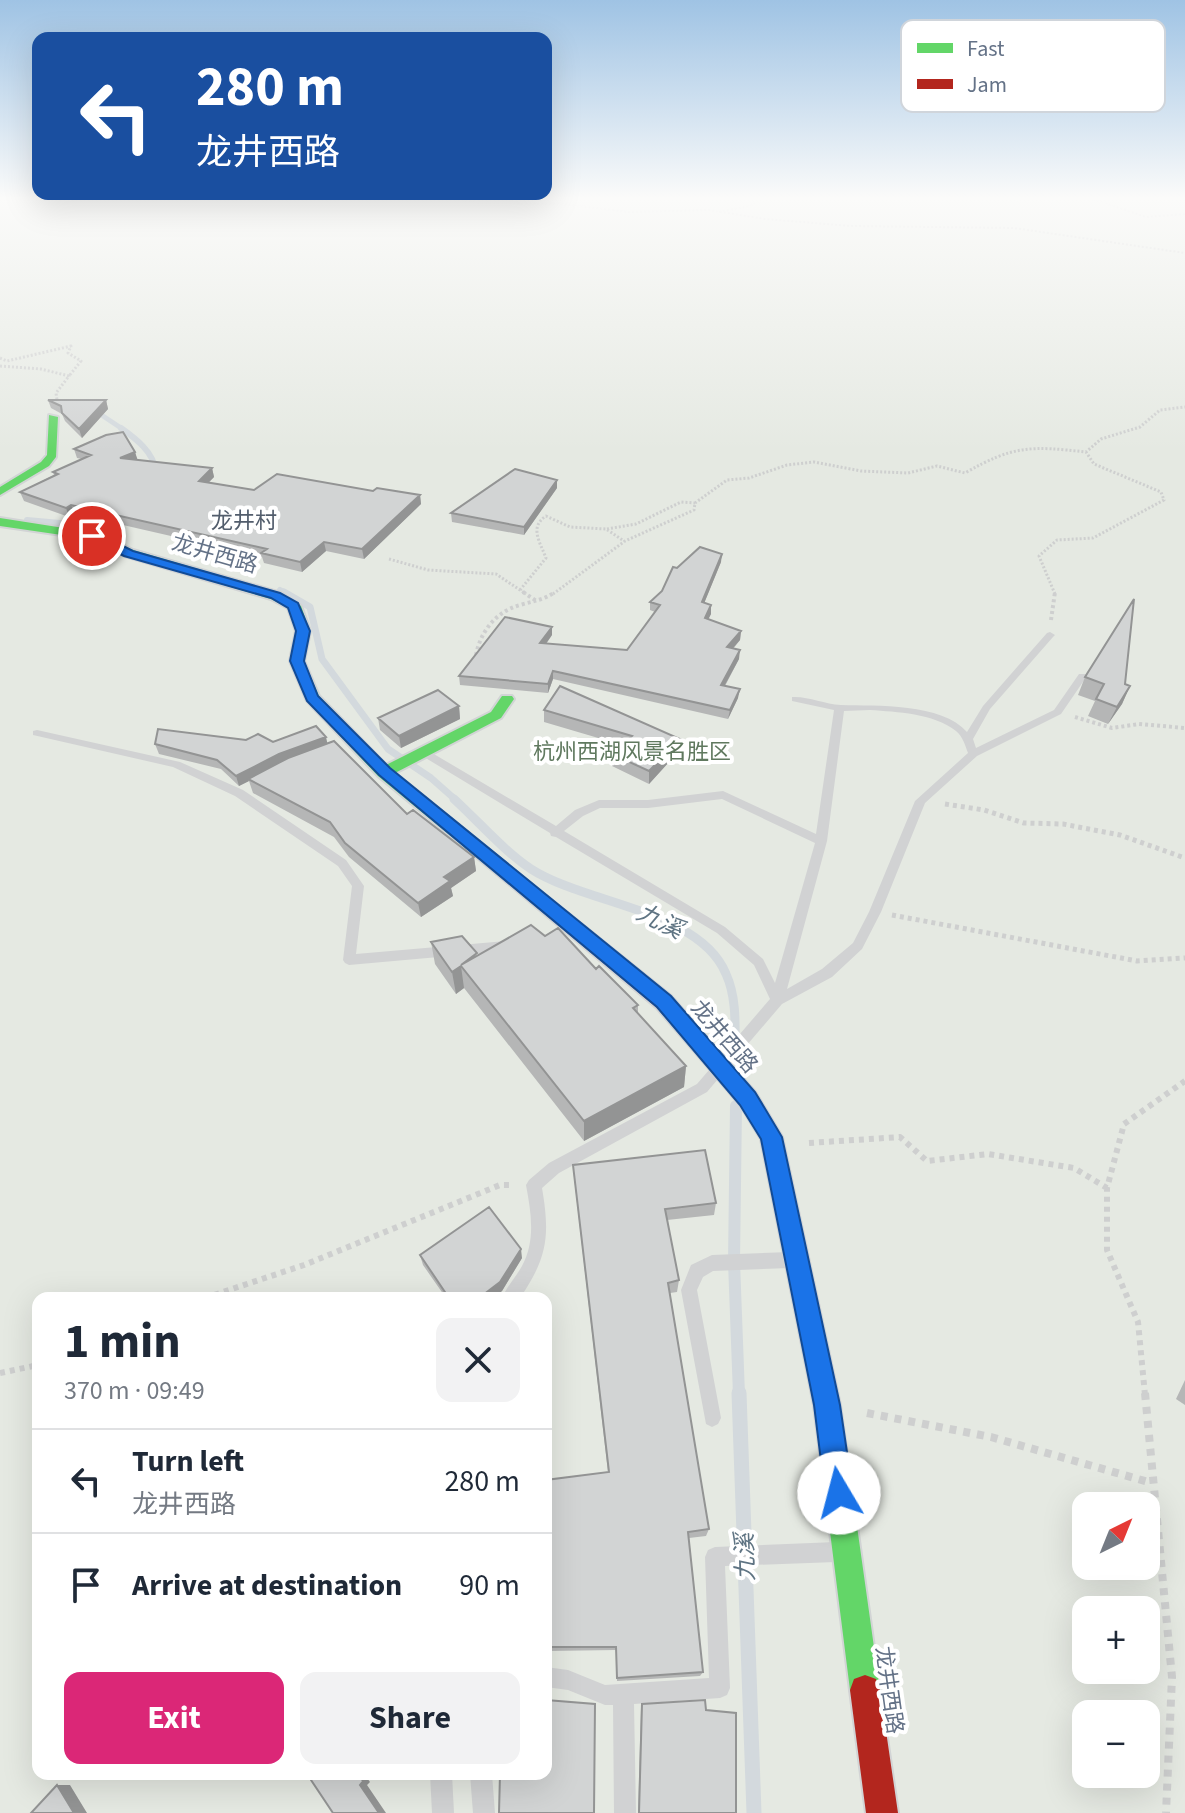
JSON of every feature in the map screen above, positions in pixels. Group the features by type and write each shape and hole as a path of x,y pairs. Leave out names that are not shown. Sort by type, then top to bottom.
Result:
{"street":[{"path":"0,492 45,464 52,455 53,417"},
{"name":"龙井西路","path":"0,522 92,536 129,553 276,596 294,606 303,631 297,661 312,698 348,746 384,772 567,930 664,1002 748,1099 773,1145 827,1405 882,1813"},
{"path":"384,772 496,715 507,699"}],"lane":[{"path":"968,739 986,708 1050,635"},
{"path":"514,1292 531,1270 542,1232 534,1185 554,1168 702,1088 777,1000 827,973 858,946 920,801 973,754 1058,712 1082,676"},
{"path":"795,699 839,708 863,705 942,719 963,729 973,754"},
{"path":"777,1000 821,841 839,708"},
{"path":"37,733 176,764 245,790 342,863 358,886 349,960 498,948 514,944"},
{"path":"423,752 555,833 634,875 721,930 759,962 777,1000"},
{"path":"555,833 579,813 599,804 648,804 723,795 821,841"},
{"path":"712,1418 689,1290 697,1271 712,1263 797,1260"},
{"path":"552,1678 568,1680 605,1695 720,1688 715,1557 847,1551"},
{"path":"623,1695 625,1813"},
{"path":"441,1780 443,1813"},
{"path":"481,1780 484,1813"}],"path":[{"path":"0,358 7,361 71,346 68,353 81,361 56,393 57,405 53,417"},
{"path":"0,366 41,369 69,376"},
{"path":"520,590 546,558 535,530 538,521 546,516 570,527 606,529 636,524 681,502 695,503 727,480 749,478 787,465 814,462 861,471 908,473 937,466 965,473 1000,453 1043,447 1086,452 1101,439 1140,427 1160,410 1185,407"},
{"path":"1050,635 1055,592 1039,556 1057,540 1093,538 1164,500 1161,492 1094,464 1086,452"},
{"path":"474,668 475,646 496,617 517,606 539,602 625,541 694,510 695,503"},
{"path":"606,529 625,541"},
{"path":"389,559 428,570 496,574 539,602"},
{"path":"1058,712 1112,728 1139,724 1185,728"},
{"path":"920,801 984,810 1024,823 1063,824 1120,835 1185,858"},
{"path":"875,912 1137,961 1185,958"},
{"path":"1166,1813 1172,1677 1138,1322 1107,1250 1107,1188 1124,1124 1185,1081"},
{"path":"773,1145 900,1137 927,1161 988,1154 1074,1168 1107,1188"},
{"path":"223,1292 304,1265 500,1185 534,1185"},
{"path":"0,1373 32,1366"},
{"path":"827,1405 991,1437 1152,1483"}],"green space":[{"name":"杭州西湖风景名胜区","path":"0,283 1185,283 1185,1813 0,1813"}],"building":[{"path":"48,400 106,400 79,429 62,413 61,406"},
{"path":"123,432 135,452 120,458 212,468 199,481 254,490 277,474 373,491 377,488 420,495 362,549 324,542 300,562 261,553 267,549 71,505 66,508 20,492 58,474 53,472 91,455 74,449 106,435"},
{"path":"515,469 557,480 524,527 451,513"},
{"path":"700,547 722,554 702,602 711,605 705,618 741,631 727,647 740,650 721,685 740,689 730,710 553,671 548,684 459,676 505,617 552,627 540,643 627,650 660,605 650,602 662,591 673,567 677,568"},
{"path":"1134,599 1125,684 1130,686 1117,707 1096,699 1104,684 1085,677"},
{"path":"560,686 680,739 649,771 612,754 632,736 544,710"},
{"path":"438,690 459,706 399,736 378,718"},
{"path":"316,726 326,737 279,754 236,776 217,760 155,744 158,729 246,740 258,734 273,742"},
{"path":"334,741 407,814 413,810 474,857 444,877 450,881 418,903 345,843 330,822 248,779 288,758"},
{"path":"531,925 545,936 558,928 596,969 599,966 638,1005 633,1008 686,1066 584,1121 461,966 452,972 431,942 462,936 477,953 461,965"},
{"path":"705,1150 716,1203 665,1209 679,1280 668,1283 709,1529 688,1532 703,1672 617,1678 616,1647 552,1647 552,1479 609,1472 573,1165"},
{"path":"489,1207 521,1249 500,1282 487,1292 445,1292 420,1255"},
{"path":"552,1700 595,1704 594,1813 499,1813 500,1780 552,1780"},
{"path":"705,1700 706,1710 736,1713 736,1813 639,1813 642,1704"},
{"path":"311,1780 362,1780 360,1785 379,1813 333,1813"},
{"path":"57,1785 74,1813 31,1813"}],"waterway":[{"name":"九溪","path":"100,414 121,428"},
{"name":"九溪","path":"121,428 148,452 155,471"},
{"name":"九溪","path":"71,524 92,511"},
{"path":"27,520 71,524"},
{"name":"九溪","path":"71,524 106,535"},
{"name":"九溪","path":"280,590 287,594"},
{"name":"九溪","path":"284,592 310,607 322,659 388,749 431,778 457,801"},
{"name":"九溪","path":"454,799 501,845 531,869 554,881 667,922 692,936 712,953 726,974 732,993 735,1052"},
{"name":"九溪","path":"736,1106 734,1262 739,1395"},
{"name":"九溪","path":"739,1393 754,1813"}],"traffic: fast":[{"path":"0,492 45,464 52,455 53,417"},
{"path":"0,522 92,536 129,553 276,596 294,606 303,631 297,661 312,698 384,772 503,870"},
{"path":"384,772 496,715 507,699"},
{"path":"709,1054 748,1099 771,1137 827,1405 865,1690"}],"traffic: jam":[{"path":"503,870 664,1002 709,1054"},
{"path":"865,1690 882,1813"}],"district":[{"name":"龙井村","path":"244,520"}],"route":[{"path":"92,536 129,553 276,596 294,606 303,631 297,661 312,698 384,772 664,1002 748,1099 771,1137 827,1405 839,1493"}]}
